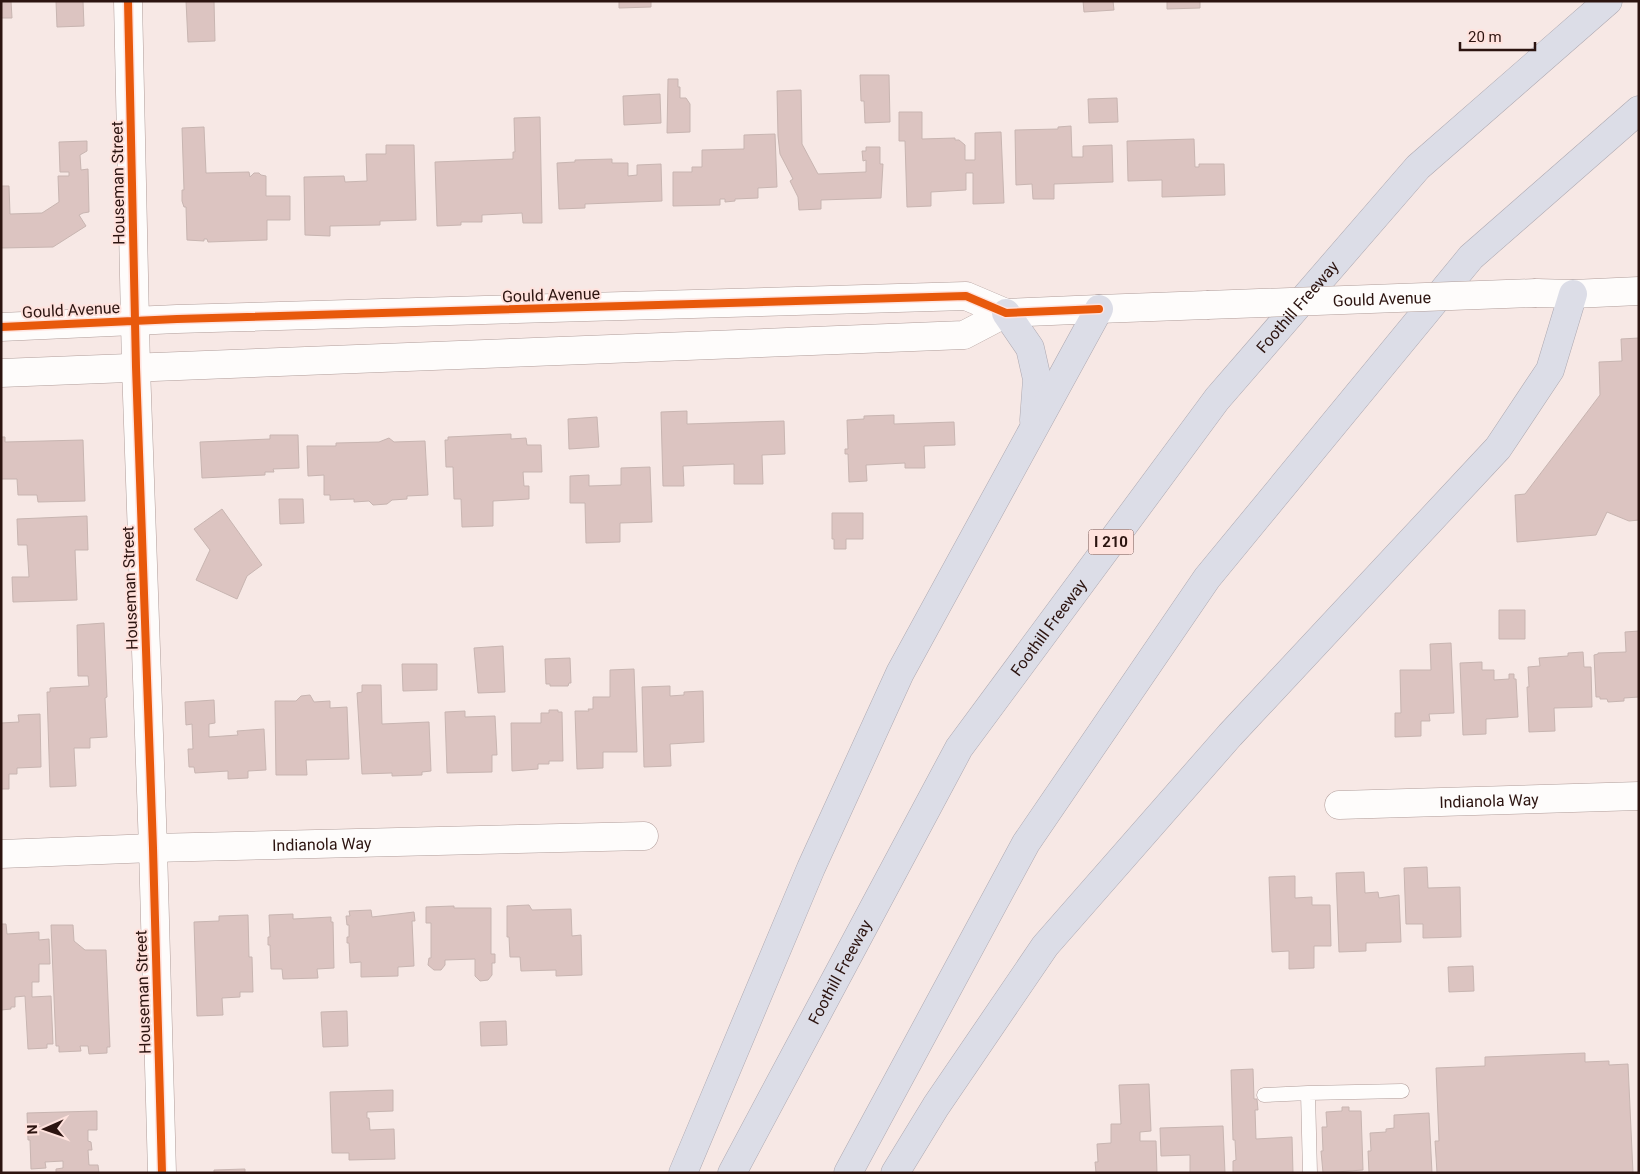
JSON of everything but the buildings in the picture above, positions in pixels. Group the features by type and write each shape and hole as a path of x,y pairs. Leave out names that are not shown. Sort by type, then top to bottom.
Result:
{"highway":[{"name":"Foothill Freeway","path":"732,1173 959,748 1217,399 1418,167 1608,1"},
{"path":"848,1173 1026,843 1207,578 1471,257 1639,110"},
{"path":"895,1173 936,1106 1045,946 1230,735 1498,448 1550,370 1573,294"},
{"path":"683,1173 811,868 900,673 1099,309"},
{"path":"1006,312 1030,348 1037,379 1033,431"}],"street":[{"name":"Houseman Street","path":"128,1 136,367 162,1173"},
{"name":"Gould Avenue","path":"1,327 135,321 966,296 1006,312 1639,291"},
{"name":"Gould Avenue","path":"1,373 964,335 1006,312"},
{"name":"Indianola Way","path":"1339,805 1639,796"},
{"name":"Indianola Way","path":"1,854 153,848 644,836"}],"lane":[{"path":"1264,1095 1402,1091"},
{"path":"1308,1093 1310,1173"}],"cycle path":[{"path":"128,1 136,367 162,1173"},
{"path":"1,327 177,319 966,296 1006,313 1099,309"}]}
